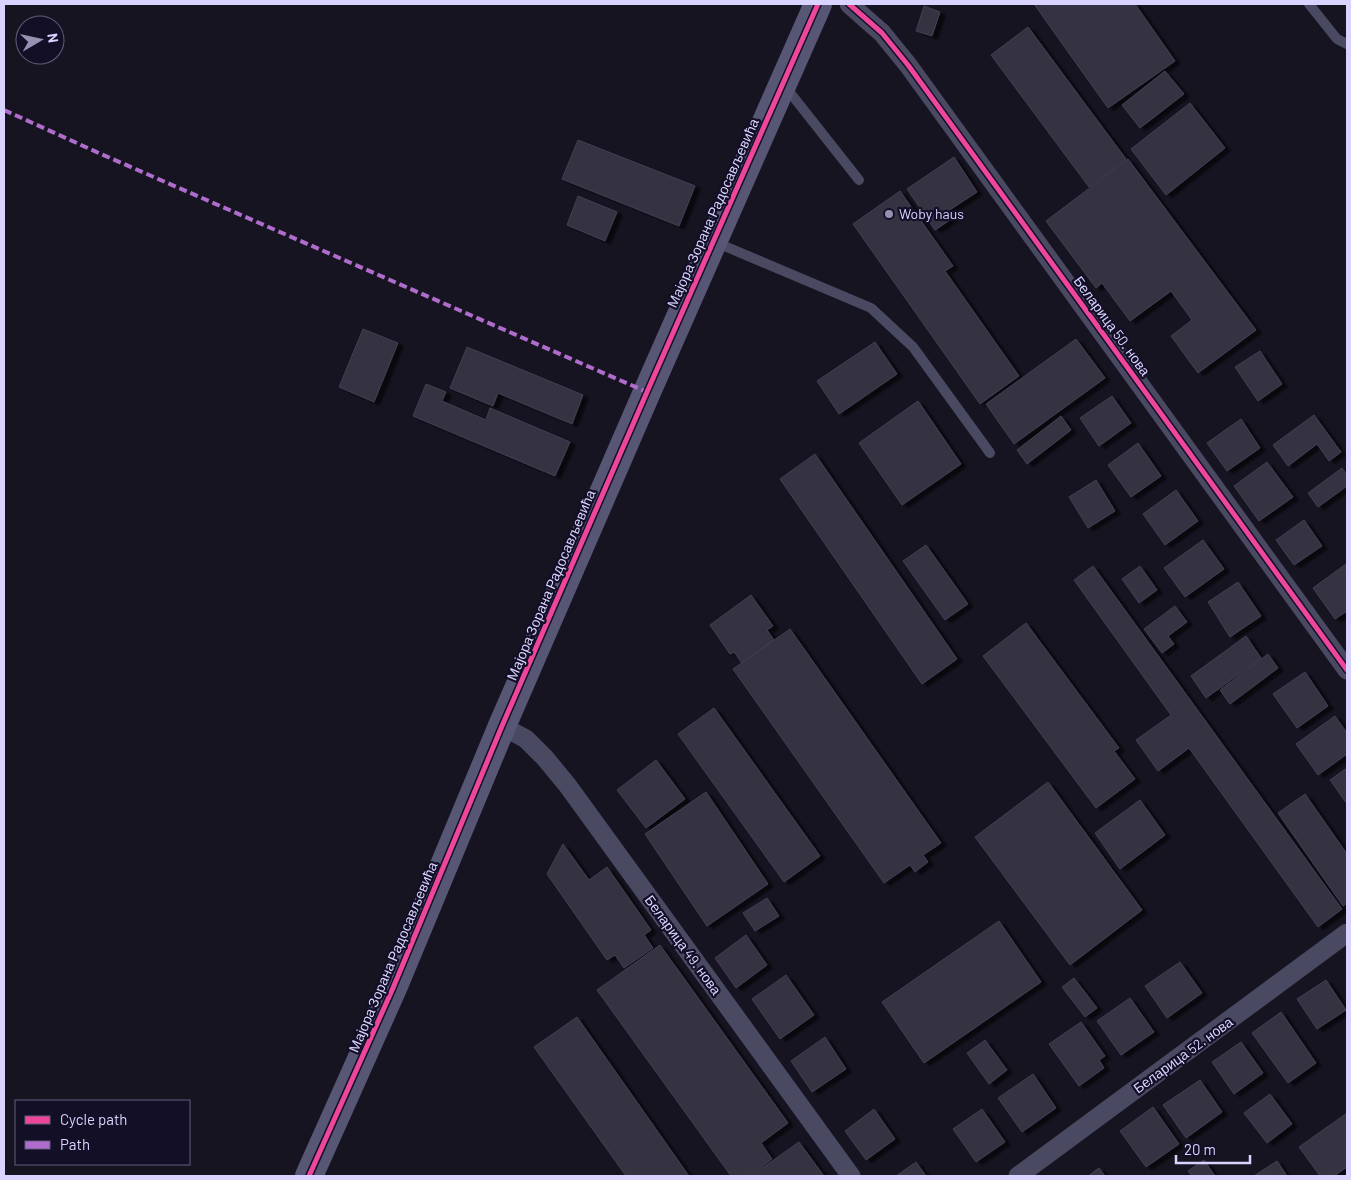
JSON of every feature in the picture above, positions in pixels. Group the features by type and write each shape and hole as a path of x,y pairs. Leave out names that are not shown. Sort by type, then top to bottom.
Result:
{"main road":[{"name":"Мајора Зорана Радосављевића","path":"309,1176 393,988 502,726 712,241 818,4"}],"street":[{"name":"Беларица 50. нова","path":"849,4 882,33 908,65 1347,670"},
{"name":"Беларица 49. нова","path":"502,726 526,739 545,758 568,786 851,1176"},
{"name":"Беларица 52. нова","path":"1018,1176 1347,934"}],"lane":[{"path":"1309,4 1337,39 1347,44"},
{"path":"782,83 860,180"},
{"path":"712,241 871,308 913,347 990,453"}],"building":[{"path":"1034,4 1135,4 1175,61 1108,108"},
{"path":"924,6 940,12 932,36 916,31"},
{"path":"1028,27 1126,159 1089,187 991,55"},
{"path":"1165,71 1184,94 1140,128 1122,105"},
{"path":"1190,103 1225,148 1166,195 1131,149"},
{"path":"578,140 695,186 679,226 562,179"},
{"path":"954,157 977,192 948,211 953,218 935,230 907,189"},
{"path":"1128,159 1256,330 1198,373 1171,336 1192,320 1171,291 1130,321 1102,283 1096,288 1046,221"},
{"path":"900,191 953,266 945,271 1019,376 980,404 853,224"},
{"path":"578,196 617,212 605,241 567,225"},
{"path":"363,329 398,343 374,402 339,387"},
{"path":"1076,339 1105,378 1014,444 986,404"},
{"path":"875,342 897,374 839,414 817,381"},
{"path":"467,347 583,395 572,424 498,393 493,406 450,388"},
{"path":"1260,351 1282,384 1258,401 1235,367"},
{"path":"426,384 446,392 442,401 486,420 490,408 570,442 555,476 413,416"},
{"path":"1112,396 1131,423 1099,446 1080,418"},
{"path":"918,401 961,464 902,505 859,443"},
{"path":"1314,415 1341,452 1329,461 1317,444 1288,466 1273,445"},
{"path":"1061,416 1071,430 1027,464 1017,450"},
{"path":"1241,419 1260,448 1227,471 1207,443"},
{"path":"1138,443 1161,476 1131,497 1108,465"},
{"path":"815,454 957,659 922,684 780,479"},
{"path":"1267,462 1293,497 1259,521 1234,486"},
{"path":"1342,468 1347,475 1347,486 1318,507 1308,493"},
{"path":"1096,480 1115,511 1088,528 1069,497"},
{"path":"1176,490 1198,521 1165,545 1143,514"},
{"path":"1304,520 1322,546 1294,565 1276,540"},
{"path":"1203,540 1224,569 1185,597 1164,568"},
{"path":"926,545 968,604 945,620 903,561"},
{"path":"1346,564 1347,611 1335,619 1313,588"},
{"path":"1093,566 1342,909 1318,927 1189,748 1158,771 1136,740 1171,715 1074,580"},
{"path":"1140,566 1157,590 1139,603 1122,579"},
{"path":"1238,582 1261,616 1230,637 1208,602"},
{"path":"751,595 773,626 767,630 774,640 742,663 734,652 730,654 710,625"},
{"path":"1175,606 1187,622 1168,636 1174,644 1162,653 1144,629"},
{"path":"1026,623 1119,748 1114,751 1135,779 1096,808 983,656"},
{"path":"790,629 941,843 923,855 928,862 915,872 910,865 884,883 733,669"},
{"path":"1246,636 1261,658 1206,698 1191,676"},
{"path":"1268,654 1278,668 1230,704 1220,690"},
{"path":"1305,672 1328,706 1297,728 1273,694"},
{"path":"714,708 820,856 784,882 678,734"},
{"path":"1335,716 1347,733 1347,754 1318,775 1296,744"},
{"path":"656,760 685,799 646,828 617,790"},
{"path":"1347,768 1347,804 1330,780"},
{"path":"1048,782 1142,910 1070,965 975,837"},
{"path":"706,792 768,884 707,926 645,834"},
{"path":"1305,794 1347,854 1347,903 1343,906 1278,813"},
{"path":"1140,800 1165,835 1120,869 1095,833"},
{"path":"563,844 589,880 607,867 651,930 644,935 653,948 624,968 615,955 607,960 547,874"},
{"path":"767,898 779,916 755,931 743,913"},
{"path":"999,921 1041,982 924,1063 882,1002"},
{"path":"746,935 767,965 736,988 715,958"},
{"path":"660,945 788,1123 761,1143 772,1159 749,1176 731,1176 597,990"},
{"path":"1180,962 1202,993 1167,1018 1145,986"},
{"path":"786,975 814,1015 780,1039 752,999"},
{"path":"1074,978 1097,1008 1085,1017 1062,987"},
{"path":"1326,980 1346,1010 1317,1029 1297,999"},
{"path":"1130,998 1154,1032 1121,1055 1097,1021"},
{"path":"1281,1012 1316,1063 1288,1083 1252,1033"},
{"path":"577,1017 689,1176 626,1176 534,1047"},
{"path":"1081,1022 1105,1056 1099,1060 1104,1068 1079,1086 1049,1044"},
{"path":"825,1037 846,1069 812,1092 791,1061"},
{"path":"985,1040 1007,1070 989,1084 967,1053"},
{"path":"1241,1042 1263,1073 1234,1094 1212,1062"},
{"path":"1033,1074 1056,1108 1022,1132 998,1098"},
{"path":"1200,1080 1222,1112 1186,1138 1163,1105"},
{"path":"1270,1094 1292,1124 1267,1143 1244,1113"},
{"path":"1153,1107 1179,1144 1146,1167 1120,1131"},
{"path":"874,1109 895,1139 866,1160 845,1131"},
{"path":"982,1109 1005,1142 976,1162 953,1129"},
{"path":"1347,1113 1347,1167 1334,1176 1320,1176 1299,1147"},
{"path":"799,1142 824,1176 751,1176"},
{"path":"1204,1160 1215,1176 1192,1176 1188,1171"},
{"path":"1277,1161 1287,1176 1254,1176"},
{"path":"916,1162 926,1176 896,1176"},
{"path":"1099,1168 1105,1176 1088,1176"}],"marked path":[{"path":"4,110 647,392"}],"cycle path":[{"path":"309,1176 393,988 502,726 647,392 818,4"},
{"path":"849,4 882,33 908,65 1347,670"}],"place":[{"name":"Woby haus","path":"889,214"}]}
